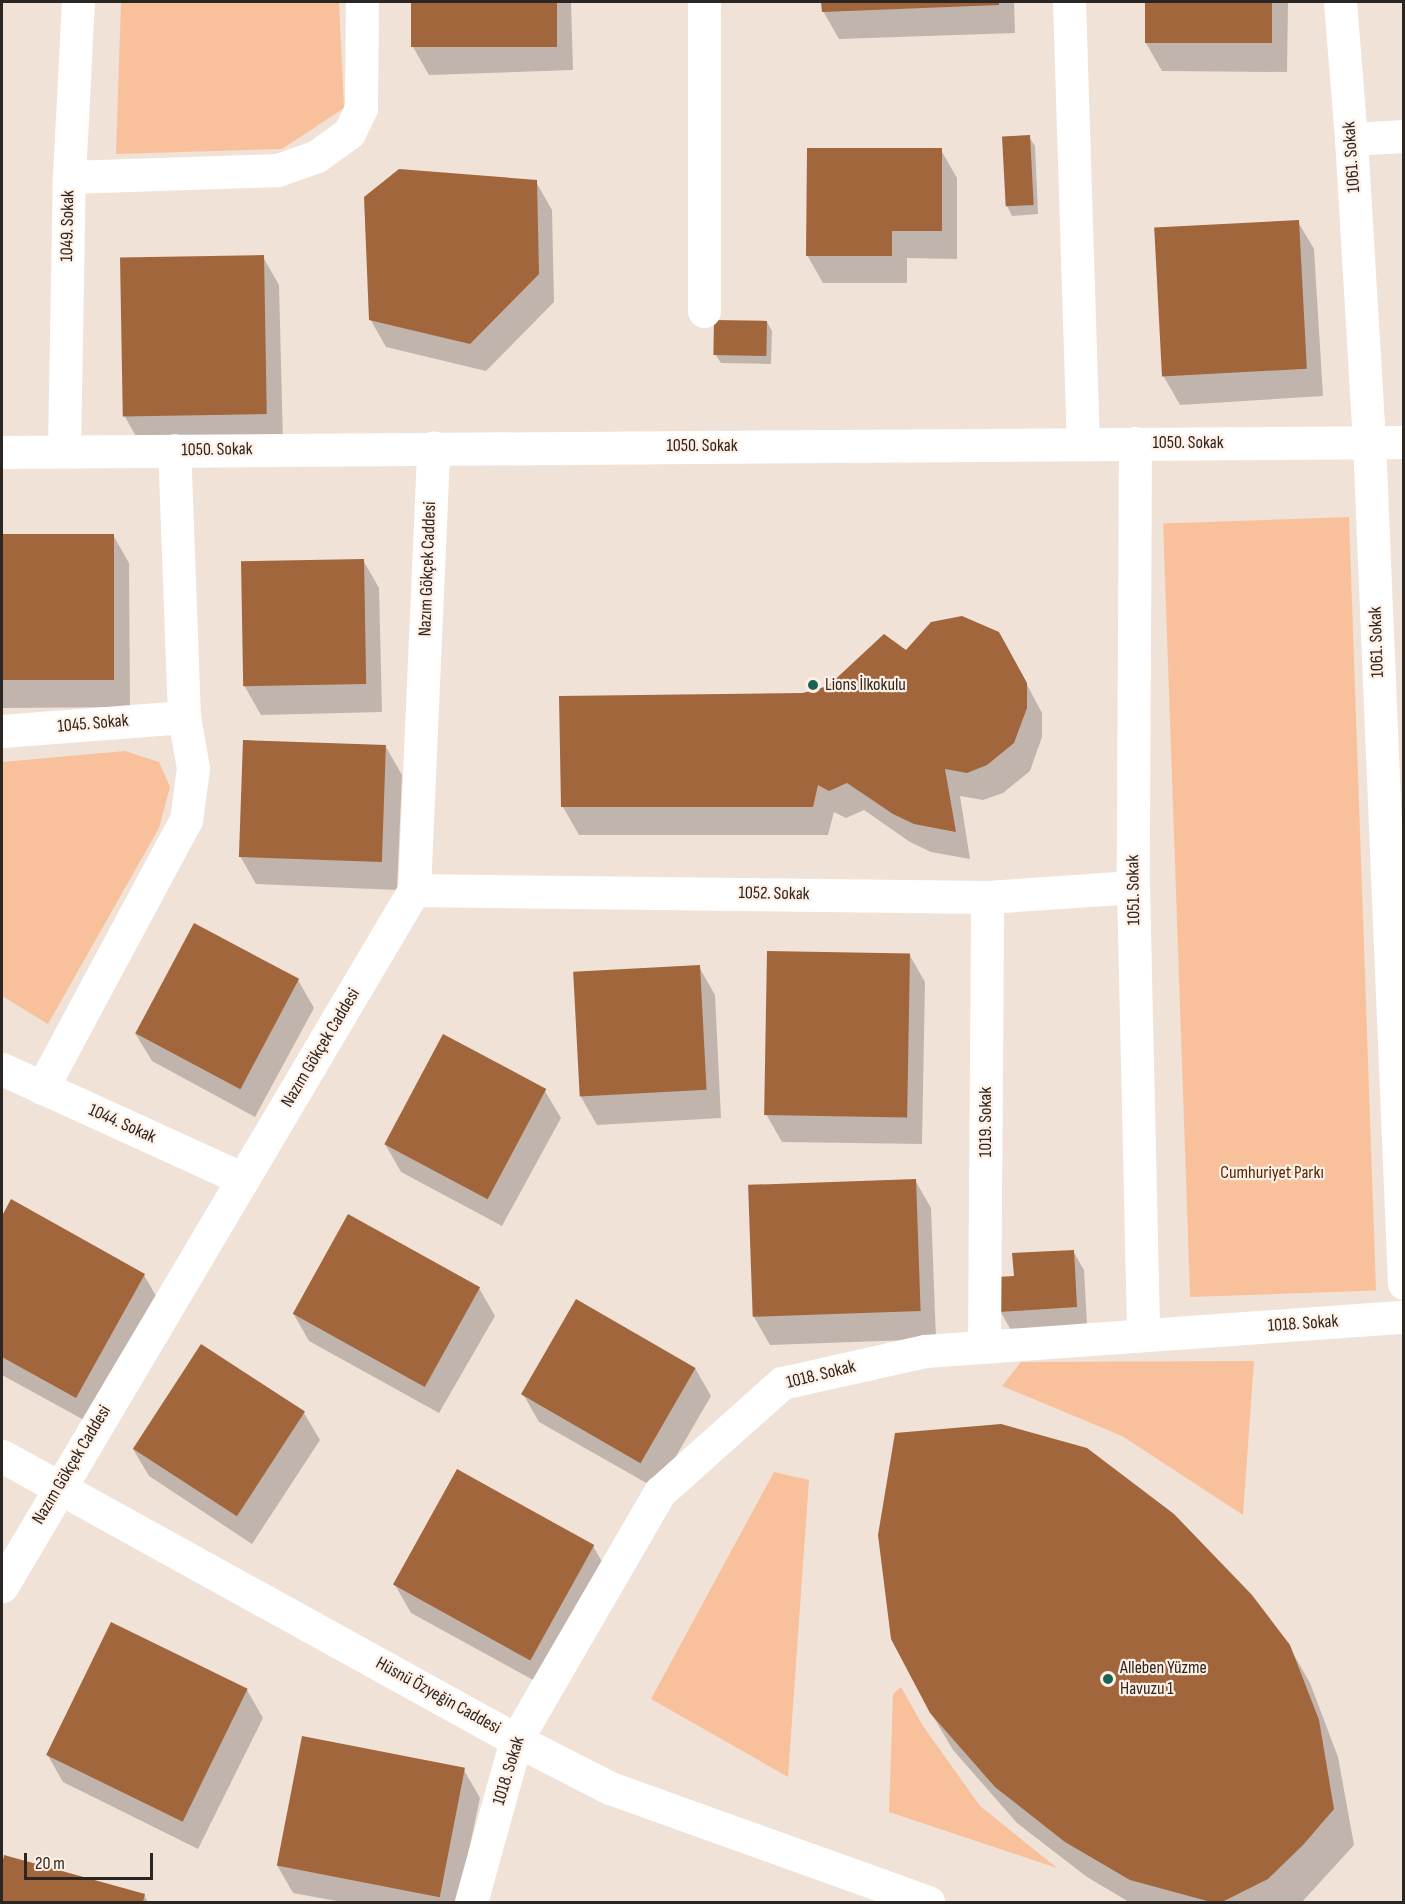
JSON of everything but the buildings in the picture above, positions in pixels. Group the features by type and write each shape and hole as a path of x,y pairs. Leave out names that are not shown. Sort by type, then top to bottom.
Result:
{"street":[{"name":"1049. Sokak","path":"64,451 69,177 78,2"},
{"path":"69,177 278,170 317,156 349,133 361,108 362,2"},
{"path":"705,2 705,311"},
{"path":"1069,2 1083,444"},
{"name":"1061. Sokak","path":"1340,2 1351,140 1369,441 1392,730 1404,1283"},
{"path":"1351,140 1404,136"},
{"name":"1050. Sokak","path":"2,452 433,447 1404,442"},
{"name":"1051. Sokak","path":"1135,443 1133,887 1143,1335"},
{"name":"Nazım Gökçek Caddesi","path":"2,1586 414,890 433,447"},
{"path":"42,1088 186,820 194,768 184,717 174,450"},
{"name":"1045. Sokak","path":"2,731 184,717"},
{"name":"1052. Sokak","path":"414,890 987,897 1133,887"},
{"name":"1019. Sokak","path":"984,1347 987,897"},
{"name":"1044. Sokak","path":"2,1069 243,1179"},
{"name":"1018. Sokak","path":"471,1902 516,1740 660,1492 782,1383 925,1351 1404,1317"},
{"name":"Hüsnü Özyeğin Caddesi","path":"2,1456 516,1740 610,1788 928,1902"}],"green space":[{"path":"121,2 339,2 344,108 282,149 116,154"},
{"name":"Cumhuriyet Parkı","path":"1349,517 1376,1291 1190,1297 1163,523"},
{"path":"125,751 159,762 170,787 159,828 48,1024 2,996 2,762"},
{"path":"1254,1361 1243,1515 1122,1436 1002,1386 1021,1362"},
{"path":"774,1472 809,1480 788,1777 651,1699"},
{"path":"901,1687 923,1726 980,1806 1057,1868 889,1812 893,1694"}],"place":[{"name":"Lions İlkokulu","path":"813,685"},
{"name":"Alleben Yüzme Havuzu 1","path":"1108,1679"}]}
